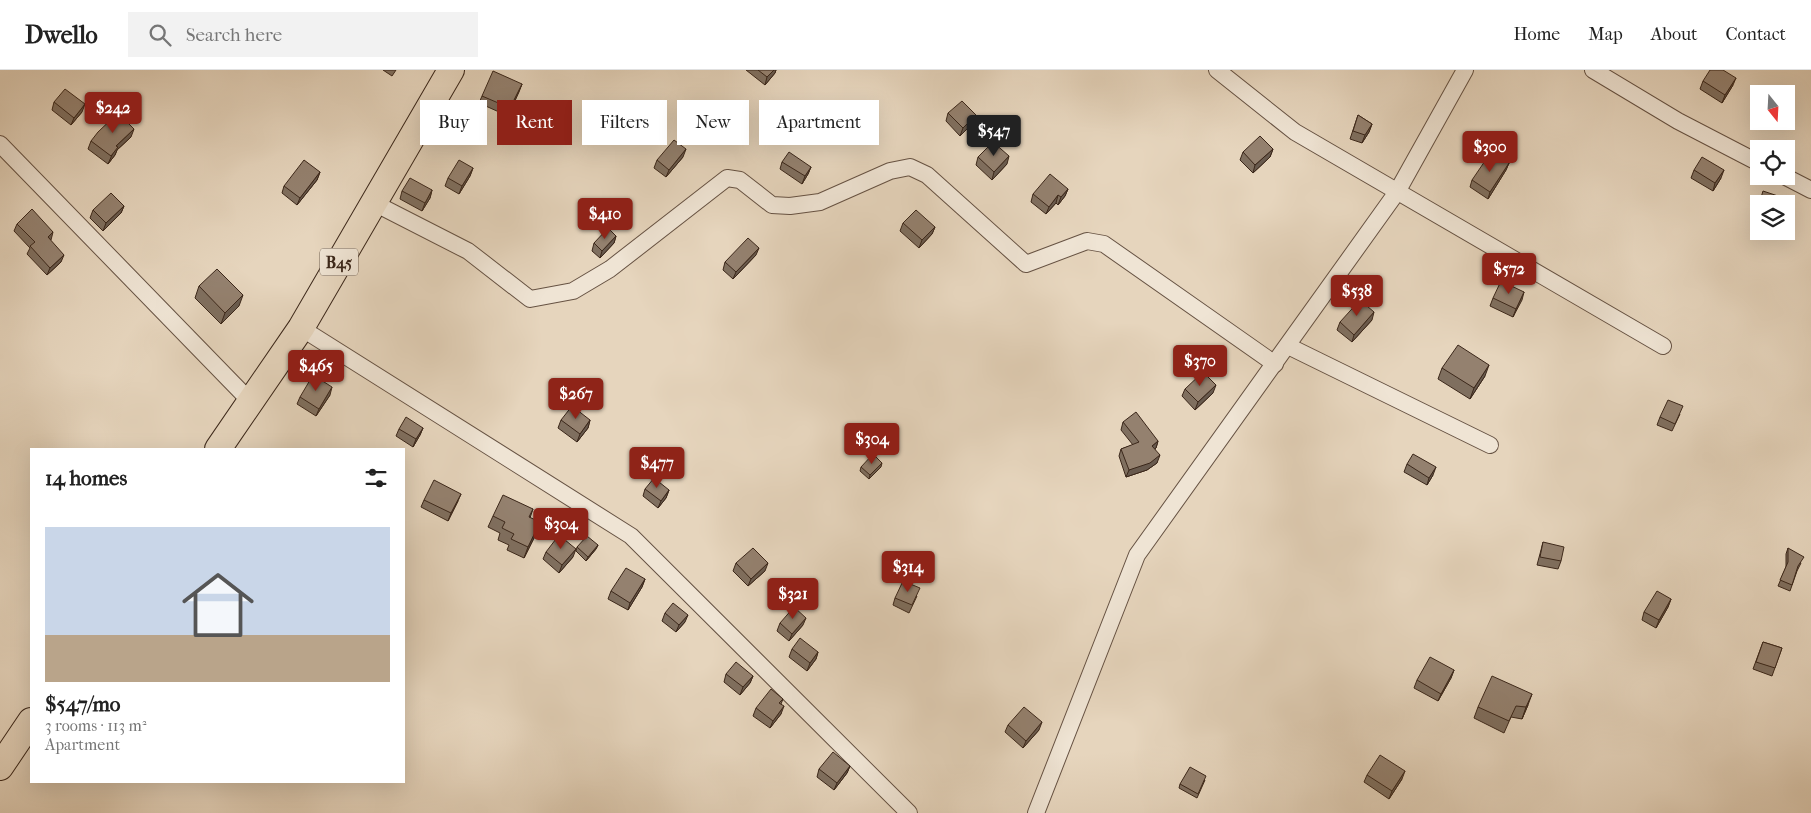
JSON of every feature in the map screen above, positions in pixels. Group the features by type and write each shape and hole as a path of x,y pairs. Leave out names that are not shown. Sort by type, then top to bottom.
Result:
{"main road":[{"name":"B45","path":"219,448 301,328 451,70"},
{"path":"0,767 30,722"}],"street":[{"path":"1217,70 1294,132 1663,346"},
{"path":"1036,813 1137,555 1397,192 1465,70"},
{"path":"1593,70 1678,121 1750,158"},
{"path":"0,144 250,402"},
{"path":"374,202 468,251 530,299 573,291 610,269 727,178 740,180 772,205 790,206 820,202 890,171 910,167 927,175 1026,264 1087,241 1104,244 1275,364"},
{"path":"1795,182 1811,190"},
{"path":"301,328 632,536 909,813"},
{"path":"1288,346 1490,445"}],"building":[{"path":"758,70 774,70 767,77"},
{"path":"1710,70 1723,70 1736,78 1725,95 1703,81"},
{"path":"493,71 522,84 514,100 497,100 497,102 482,96"},
{"path":"65,89 85,104 74,118 54,102"},
{"path":"962,101 976,115 963,128 948,113"},
{"path":"118,113 134,129 116,146 118,147 111,156 91,141"},
{"path":"1358,115 1372,124 1365,135 1353,131"},
{"path":"1260,136 1273,149 1255,165 1243,152"},
{"path":"674,140 677,145 686,149 669,170 657,160"},
{"path":"993,142 1009,156 994,172 978,157"},
{"path":"789,152 811,167 805,176 782,162"},
{"path":"1499,156 1509,163 1490,192 1472,180 1487,158 1495,163"},
{"path":"1702,157 1724,170 1715,183 1694,170"},
{"path":"304,160 320,172 300,198 284,186"},
{"path":"459,160 473,168 462,186 448,178"},
{"path":"1050,174 1068,189 1061,197 1058,195 1049,207 1033,194"},
{"path":"410,178 432,190 425,203 402,191"},
{"path":"1763,191 1775,195 1762,195"},
{"path":"111,193 124,206 106,223 93,210"},
{"path":"32,209 53,232 48,237 64,255 50,268 30,246 35,242 17,224"},
{"path":"916,210 935,227 922,240 903,223"},
{"path":"608,228 616,236 602,251 594,243"},
{"path":"748,238 759,248 736,272 725,262"},
{"path":"217,269 243,295 225,313 199,286"},
{"path":"1501,281 1524,292 1516,309 1493,298"},
{"path":"1360,300 1374,312 1354,335 1340,322"},
{"path":"1458,345 1489,365 1474,388 1442,368"},
{"path":"1203,372 1216,385 1198,402 1185,389"},
{"path":"313,375 332,387 319,409 300,397"},
{"path":"1668,400 1683,406 1675,424 1660,417"},
{"path":"572,406 590,420 580,434 561,420"},
{"path":"1136,412 1158,441 1152,446 1160,455 1150,463 1129,470 1121,449 1139,442 1123,422"},
{"path":"406,417 423,428 416,439 399,429"},
{"path":"873,454 882,463 870,475 861,467"},
{"path":"1413,454 1436,467 1429,478 1407,464"},
{"path":"654,478 669,490 661,501 645,489"},
{"path":"434,480 461,494 451,513 424,500"},
{"path":"503,495 533,509 529,517 540,522 528,547 511,539 514,534 502,528 505,522 493,516"},
{"path":"559,535 576,549 562,565 546,552"},
{"path":"587,536 598,545 588,557 577,547"},
{"path":"1543,542 1564,547 1561,561 1540,557"},
{"path":"753,548 768,563 751,579 736,563"},
{"path":"1788,548 1804,557 1798,566 1792,585 1780,580 1788,562"},
{"path":"626,568 645,579 630,603 611,591"},
{"path":"903,581 920,588 912,605 895,598"},
{"path":"1657,591 1671,599 1659,620 1644,612"},
{"path":"673,603 688,615 679,625 665,613"},
{"path":"794,607 806,618 792,634 780,623"},
{"path":"800,638 818,652 810,663 792,649"},
{"path":"1763,642 1782,648 1775,668 1756,662"},
{"path":"1430,657 1454,670 1441,694 1417,680"},
{"path":"736,662 753,676 743,687 726,674"},
{"path":"1492,676 1532,694 1526,707 1516,706 1509,721 1478,707"},
{"path":"771,689 783,699 779,703 784,706 773,721 756,708"},
{"path":"1024,707 1042,722 1026,741 1008,725"},
{"path":"833,752 850,766 837,783 819,769"},
{"path":"1380,755 1405,771 1392,791 1367,775"},
{"path":"1190,767 1206,776 1198,794 1180,784"}]}
